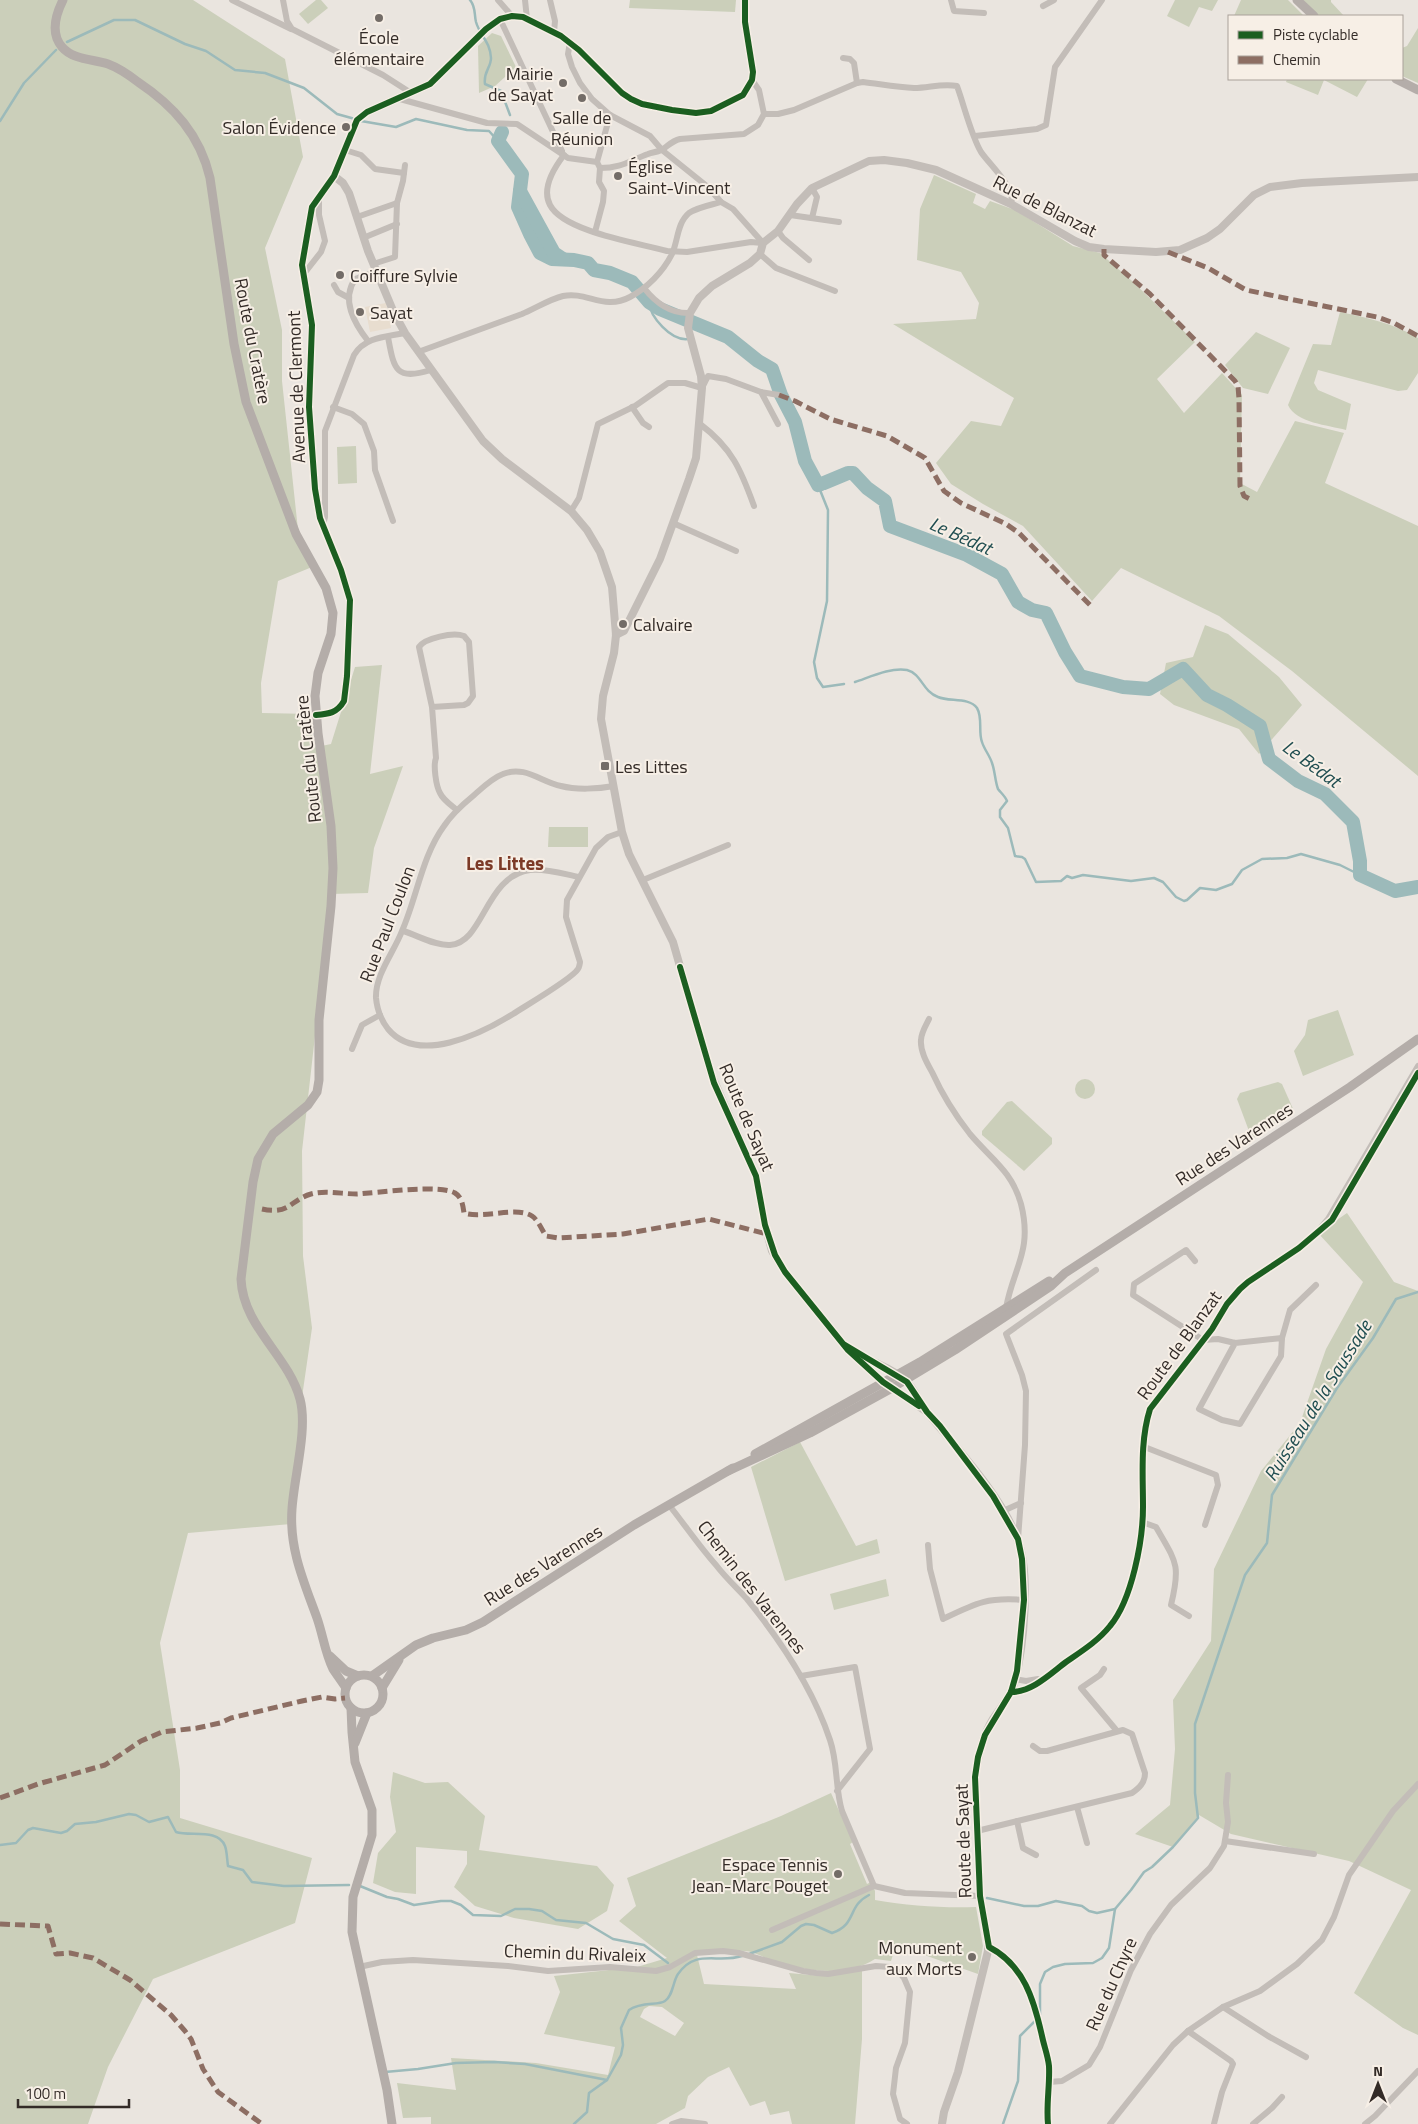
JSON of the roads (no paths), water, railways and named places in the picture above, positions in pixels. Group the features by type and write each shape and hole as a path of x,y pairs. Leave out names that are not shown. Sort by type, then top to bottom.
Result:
{"main road":[{"name":"Route du Cratère","path":"63,0 56,14 55,24 56,35 61,46 66,51 82,58 116,68 146,87 185,123 196,139 205,159 212,192 239,376 246,402 296,534 331,600 333,623 318,673 315,696 330,819 333,868 331,906 318,1020 319,1080 317,1092 308,1105 273,1134 258,1159 253,1182 241,1279 242,1294 247,1311 287,1372 301,1402 302,1431 293,1497 292,1532 297,1562 328,1654"},
{"path":"1297,0 1313,15"},
{"path":"1398,80 1418,90"},
{"name":"Rue des Varennes","path":"846,1408 892,1388 955,1350 1047,1282 1065,1273 1350,1087 1418,1039"},
{"name":"Rue des Varennes","path":"372,1676 416,1645 433,1638 466,1630 483,1622 669,1504 728,1471 810,1433 884,1382 1007,1311"},
{"path":"328,1654 346,1671 358,1676 372,1676 382,1688"},
{"path":"328,1654 333,1669 346,1688"},
{"path":"351,1708 358,1712 367,1713 378,1707 382,1701 382,1688 389,1673 402,1655"},
{"path":"358,1676 348,1683 345,1698 351,1708 354,1748 359,1774 372,1810 372,1835 355,1888 352,1905 352,1932 387,2090 392,2124"},
{"path":"354,1748 367,1713"}],"street":[{"path":"232,0 383,75 414,93"},
{"path":"283,0 286,21 292,29"},
{"path":"498,0 512,16"},
{"path":"525,0 527,18"},
{"path":"550,0 555,21 554,32"},
{"path":"400,99 487,123 517,124 568,158 599,165 620,166 647,154 662,150 670,143 680,139 744,134 758,125 764,114 759,90 752,80 753,72 745,22 745,0"},
{"path":"951,0 954,11 984,13"},
{"path":"1042,6 1054,0"},
{"path":"975,136 1037,129 1046,126 1055,67 1102,0"},
{"name":"Avenue de Clermont","path":"316,716 332,713 338,709 344,700 350,615 347,586 323,525 316,496 309,427 312,325 303,275 303,258 311,210 334,176 356,123 362,115 414,93 435,81 488,26 500,19 512,16 527,18 570,42 622,93 652,106 696,113 711,111 743,95 752,80"},
{"path":"500,19 564,155"},
{"path":"570,42 568,54 580,83 592,99 610,114 650,136 662,150 708,187 722,202 733,209 763,243"},
{"path":"843,58 850,59 854,63 857,83"},
{"path":"764,114 778,114 794,110 857,83 864,82 913,88 928,88 943,84 957,86 981,151 1010,192 1013,199 1011,204"},
{"path":"595,232 604,191 600,182 599,165 610,114"},
{"path":"344,150 361,155 375,169 404,173"},
{"path":"564,155 549,180 548,195 550,204 564,218 595,232 673,252 687,252 751,242 763,243"},
{"name":"Rue de Blanzat","path":"763,243 778,231 812,188 864,163 884,160 918,165 936,170 1011,204 1075,241 1104,250 1168,252 1184,249 1207,238 1225,224 1248,199 1270,187 1311,182 1418,177"},
{"path":"368,341 352,315 349,298 350,288 355,279 395,256 397,202 405,166"},
{"name":"Route de Sayat","path":"334,176 346,188 363,238 394,313 405,334 490,449 572,511 592,537 607,568 614,595 616,635 614,653 605,684 601,719 622,832 629,854 670,933 711,1074 756,1176 772,1251 785,1272 845,1345 884,1382 926,1412 940,1426 982,1482 1018,1539 1022,1559 1024,1616 1015,1679 1011,1692 988,1728 978,1757 975,1796 980,1896 989,1947 958,2072 944,2112 942,2124"},
{"path":"812,188 817,197 812,218"},
{"path":"303,275 320,252 325,241 319,215 319,197"},
{"path":"357,216 397,202"},
{"path":"418,352 563,296 579,296 609,303 620,301 641,290 661,270 673,252 681,224 688,214 722,202"},
{"path":"790,215 839,222"},
{"path":"363,238 397,224"},
{"path":"778,231 783,238 808,260"},
{"path":"616,635 624,632 660,560 696,458 702,388 688,326 690,315 698,298 712,286 750,263 760,254 763,243"},
{"path":"760,254 776,268 834,291"},
{"path":"334,285 338,292 349,298"},
{"path":"641,290 661,305 690,315"},
{"path":"323,525 325,517 325,435 333,407 354,355 360,346 368,341 405,334"},
{"path":"388,337 396,369 401,374 416,374 431,370"},
{"path":"697,365 708,376 726,379 761,392 779,395"},
{"path":"702,388 708,376"},
{"path":"572,511 579,498 598,424 632,408 668,382 685,383 702,388"},
{"path":"761,392 778,424"},
{"path":"333,407 352,414 364,424 374,451 375,470 393,521"},
{"path":"632,408 643,423 649,427"},
{"path":"700,424 724,445 735,459 754,506"},
{"path":"673,523 736,551"},
{"path":"432,707 464,705 473,696 469,642 464,636 454,635 424,642 419,647 432,707 435,762 439,790 456,810"},
{"name":"Rue Paul Coulon","path":"614,786 599,788 564,787 551,784 527,772 511,772 497,777 456,810 434,843 403,931 378,982 376,998 380,1015 391,1032 404,1041 417,1046 439,1046 472,1034 508,1017 569,977 578,969 580,962 565,910 569,896 596,848 608,837 622,832"},
{"path":"642,880 728,845"},
{"path":"403,931 444,945 458,943 471,933 500,887 511,876 528,870 539,870 579,877"},
{"path":"352,1049 362,1025 380,1015"},
{"path":"929,1019 921,1036 920,1043 936,1082 971,1135 1008,1174 1022,1206 1025,1231 1022,1258 1007,1311"},
{"name":"Route de Blanzat","path":"1011,1692 1024,1690 1038,1683 1098,1639 1120,1613 1128,1592 1142,1522 1142,1446 1150,1409 1240,1289 1299,1248 1320,1230 1342,1198 1418,1066"},
{"path":"1194,1261 1186,1250 1134,1284 1133,1295 1203,1340 1218,1339 1235,1343 1282,1338"},
{"path":"1018,1539 1027,1416 1026,1391 1022,1375 1006,1334 1096,1270"},
{"path":"1235,1343 1199,1409 1222,1420 1240,1424 1281,1356 1282,1338 1290,1310 1316,1285"},
{"name":"Route de Sayat","path":"845,1345 905,1380 926,1412"},
{"path":"1142,1446 1216,1475 1218,1485 1205,1525"},
{"path":"1002,1511 1021,1503"},
{"name":"Chemin des Varennes","path":"669,1504 716,1565 772,1631 801,1676 830,1740 835,1756 837,1791 842,1811 874,1886"},
{"path":"1142,1522 1156,1527 1177,1564 1176,1583 1170,1604 1189,1616"},
{"path":"928,1545 930,1570 943,1619 979,1602 990,1599 1024,1600"},
{"path":"801,1676 855,1667 870,1749 837,1791"},
{"path":"1104,1669 1100,1675 1081,1688 1118,1731"},
{"name":"Route de Blanzat","path":"1015,1679 1033,1681 1049,1674"},
{"path":"977,1831 1132,1793 1142,1785 1145,1773 1132,1734 1128,1730 1118,1731 1047,1751 1040,1751 1033,1746"},
{"name":"Rue du Chyre","path":"1048,2082 1062,2081 1088,2065 1100,2047 1130,1970 1150,1934 1171,1905 1214,1864 1225,1841 1228,1822 1226,1803 1228,1775"},
{"path":"1110,2124 1173,2045 1188,2030 1223,2008 1260,1991 1297,1964 1322,1940 1334,1917 1349,1875 1393,1812 1418,1784"},
{"path":"1077,1807 1087,1843"},
{"path":"1017,1821 1023,1848 1036,1855"},
{"path":"1225,1841 1314,1854"},
{"path":"772,1930 874,1886 905,1893 980,1896"},
{"path":"989,1947 1003,1956 1020,1974 1029,1990 1049,2065 1048,2124"},
{"name":"Chemin du Rivaleix","path":"359,1967 382,1962 413,1960 508,1966 548,1971 610,1967 656,1971 670,1968 694,1953 702,1951 731,1952 816,1973 828,1974 876,1966 890,1968 899,1972 910,1992 905,2043 896,2068 893,2094 900,2119 907,2124"},
{"path":"1223,2008 1306,2057"},
{"path":"1188,2030 1233,2064 1222,2092 1214,2124"},
{"path":"1365,2124 1418,2071"},
{"path":"1253,2124 1282,2097"},
{"path":"672,2124 681,2121 705,2124"}],"waterway":[{"path":"470,0 474,8 478,27 490,52 491,61 485,76 485,84 501,91 510,115"},
{"path":"67,42 114,20 135,20 185,44 206,51 235,70 265,73 304,88 337,114 355,119"},
{"path":"0,121 24,83 56,50"},
{"path":"361,121 396,127 416,119 467,130 489,131 498,141"},
{"name":"Le Bédat","path":"502,132 498,141 522,174 518,207 540,253 552,259 588,263 594,270 610,273 632,282 649,302 660,309 728,337 758,361 772,369 781,395 795,422 805,461 818,485 821,484"},
{"path":"520,191 554,253 563,259"},
{"path":"649,302 653,314 662,327 681,339 688,339"},
{"name":"Le Bédat","path":"824,483 848,473 853,473 867,488 885,501 890,526 967,555 1002,574 1018,602 1032,610 1046,613 1065,652 1080,676 1123,687 1149,689 1183,669 1207,695 1260,726 1269,759 1298,781 1325,794 1353,822 1360,861 1360,875 1395,891 1418,887"},
{"path":"818,485 828,510 827,601 814,662 817,678 823,687 844,684"},
{"name":"Le Bédat","path":"855,682 887,671 907,670 916,675 929,691 938,697 969,702 977,708 980,716 982,742 992,763 998,789 1007,801 1000,810 1000,817 1008,828 1015,856 1025,859 1036,882 1061,881 1067,876 1072,878 1083,875 1131,881 1154,878 1163,882 1176,897 1184,901 1200,888 1216,890 1232,884 1242,870 1262,859 1287,858 1301,854 1340,865 1360,875"},
{"name":"Ruisseau de la Saussade","path":"1040,2015 1040,1984 1045,1972 1053,1967 1065,1964 1093,1963 1102,1958 1109,1948 1115,1909 1144,1872 1173,1847 1198,1818 1195,1793 1195,1724 1245,1575 1267,1543 1272,1495 1337,1388 1373,1338 1396,1299 1418,1292"},
{"path":"0,1845 16,1843 28,1830 33,1828 61,1833 67,1831 75,1824 96,1822 129,1814 136,1815 149,1822 168,1817 176,1832 210,1835 221,1840 226,1848 228,1866 243,1870 252,1882 284,1886 349,1885"},
{"path":"360,1886 414,1905 451,1901 461,1905 473,1915 501,1916 515,1909 542,1911 556,1920 586,1923 613,1939 644,1945 668,1963"},
{"path":"749,1954 782,1942 806,1924 814,1925 832,1933 840,1930 849,1920 857,1904 869,1895"},
{"path":"987,1898 1024,1906 1038,1906 1056,1901 1082,1906 1089,1911 1097,1913 1115,1909"},
{"path":"574,2124 587,2112 589,2093 607,2080 621,2055 623,2045 621,2028 629,2010 634,2007 658,2003 668,1999 678,1974 692,1961 742,1956"},
{"name":"Ruisseau de la Saussade","path":"1003,2124 1018,2081 1020,2036 1036,2020"},
{"path":"385,2072 456,2063 494,2062 525,2064 607,2080"}],"place":[{"name":"École élémentaire","path":"379,18"},
{"name":"Mairie de Sayat","path":"563,83"},
{"name":"Salle de Réunion","path":"582,98"},
{"name":"Salon Évidence","path":"346,127"},
{"name":"Église Saint-Vincent","path":"618,176"},
{"name":"Coiffure Sylvie","path":"340,275"},
{"name":"Sayat","path":"360,312"},
{"name":"Calvaire","path":"623,624"},
{"name":"Les Littes","path":"605,766"},
{"name":"Espace Tennis Jean-Marc Pouget","path":"838,1874"},
{"name":"Monument aux Morts","path":"972,1957"}],"district":[{"name":"Les Littes","path":"505,862"}]}
